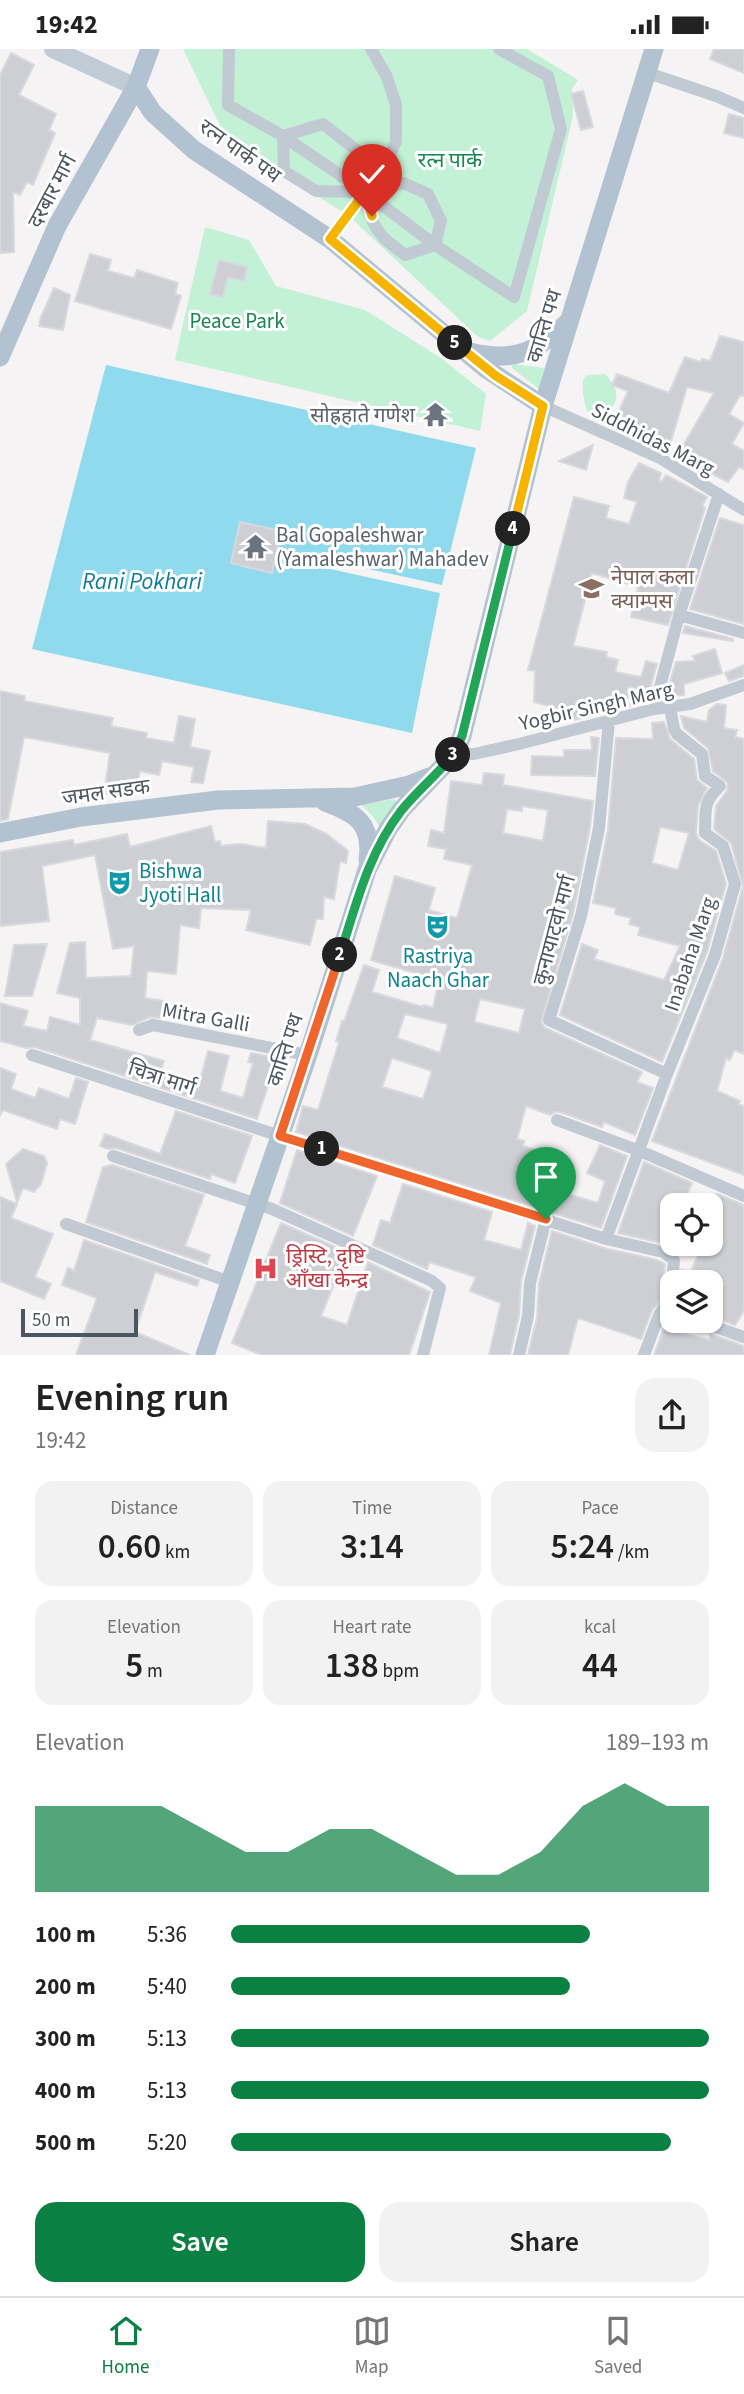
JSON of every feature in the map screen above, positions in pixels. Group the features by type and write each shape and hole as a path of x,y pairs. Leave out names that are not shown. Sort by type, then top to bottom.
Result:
{"main road":[{"path":"53,49 136,87"},
{"name":"दरबार मार्ग","path":"0,357 57,226 136,87 150,49"},
{"name":"कान्ति पथ","path":"205,1355 308,1055 367,870 388,829 402,809 455,752 462,736 543,406 653,49"},
{"name":"रत्न पार्क पथ","path":"136,87 153,113 194,149 330,239 496,376 543,406"},
{"path":"465,351 502,358 521,354 538,347 568,322"},
{"name":"कान्ति पथ","path":"315,798 355,797 409,785 433,775"},
{"path":"315,798 346,809 358,817 370,844 367,870"},
{"name":"जमल सडक","path":"0,833 81,817 218,800 315,798"}],"street":[{"path":"229,49 228,105 283,136 365,192 435,245 514,297 561,128 548,76 499,49"},
{"path":"330,239 386,165 396,141 396,105 387,77 371,49"},
{"path":"645,72 744,108"},
{"path":"283,136 323,124 368,159 365,192 372,216 382,236 405,255 435,245"},
{"path":"283,136 284,171 316,191 365,192 403,183 428,194 441,221 435,245"},
{"name":"Siddhidas Marg","path":"543,406 660,458 741,508"},
{"path":"741,508 744,493"},
{"path":"654,709 679,615 719,494"},
{"path":"679,615 744,632"},
{"name":"Yogbir Singh Marg","path":"455,752 474,754 519,744 654,709 690,704 744,685"},
{"name":"Inabaha Marg","path":"606,1239 667,1074 715,955 735,884 723,846 705,833 703,818 710,795 720,786 705,776 702,754 677,734 670,707"},
{"name":"कुनायाट्वो मार्ग","path":"609,720 599,828 581,916 549,1020 667,1074"},
{"name":"Mitra Galli","path":"139,1030 153,1025 308,1055"},
{"name":"चित्रा मार्ग","path":"32,1055 606,1239 663,1252 674,1260 673,1270"},
{"path":"557,1120 640,1151 744,1196"},
{"path":"113,1156 257,1203 432,1281 440,1288 423,1355"},
{"path":"519,1355 528,1316 530,1283 546,1219"},
{"path":"66,1224 230,1282"},
{"path":"644,1355 660,1314"},
{"path":"723,1330 744,1337"}],"green space":[{"name":"रत्न पार्क","path":"183,49 527,49 578,80 572,89 573,116 527,311 490,341 477,336 349,216 227,140"},
{"name":"Peace Park","path":"205,227 249,240 276,286 365,310 441,358 486,394 480,431 175,360"},
{"path":"513,364 545,368 539,389 513,369"},
{"path":"605,374 615,388 616,400 605,413 588,414 583,380 587,375"},
{"path":"393,799 396,801 381,828 361,805"}],"water":[{"name":"Rani Pokhari","path":"106,365 476,448 442,585 277,549 240,522 231,563 271,573 275,557 440,593 412,733 32,649"}],"building":[{"path":"714,49 744,49 744,73 710,59"},
{"path":"11,53 34,65 19,95 56,114 49,130 55,133 33,185 27,182 20,195 13,192 14,252 0,253 0,75"},
{"path":"583,91 593,127 581,130 571,94"},
{"path":"729,114 744,118 744,138 724,133"},
{"path":"90,254 111,260 108,271 134,278 137,270 178,283 175,294 181,296 171,329 75,301"},
{"path":"219,260 247,267 244,281 228,277 223,297 210,294"},
{"path":"54,288 70,295 63,330 39,326"},
{"path":"720,336 744,342 744,396 740,395 729,414 744,423 732,444 744,451 744,469 739,467 728,482 677,456 714,393 687,387 668,451 614,423 628,391 612,385 617,374 669,393 685,357 700,362 702,359 710,361"},
{"path":"593,445 586,470 559,461"},
{"path":"639,463 661,473 659,480 662,482 666,475 707,497 702,506 705,508 668,625 631,617 638,587 592,573 573,646 607,652 606,657 618,660 615,672 641,677 646,661 657,664 649,692 628,687 630,698 612,698 612,701 633,705 565,722 562,710 534,702 535,671 528,670 574,497 609,506 606,518 629,524 637,502 624,498 628,482"},
{"path":"720,518 744,525 744,624 690,609"},
{"name":"Bal Gopaleshwar (Yamaleshwar) Mahadev","path":"240,522 281,531 272,573 231,563"},
{"path":"685,626 733,639 733,641 683,633"},
{"path":"715,649 722,673 684,684 684,695 666,696 676,662 695,661 693,656"},
{"path":"744,665 744,676 729,681 725,673"},
{"path":"0,691 25,696 24,701 113,718 111,726 147,733 146,738 174,743 179,716 195,719 190,747 210,751 203,783 191,782 194,767 162,761 159,775 140,771 136,792 104,794 110,753 24,737 8,819 0,821"},
{"path":"717,704 726,705 724,728 737,730 735,737 744,739 744,1054 734,1050 730,1060 726,1058 717,1091 740,1101 738,1104 744,1106 744,1175 652,1141 723,958 743,886 731,843 714,829 716,806 727,791 728,783 713,771 708,748 684,728 681,716 707,722 709,710"},
{"path":"664,722 670,739 694,759 697,780 707,788 698,805 696,833 699,840 716,851 726,884 707,952 662,1062 560,1015 582,944 598,950 594,959 664,980 680,946 638,935 640,927 629,924 631,918 615,914 616,908 593,903 608,830 616,738 653,739 652,723","holes":["660,827 689,833 678,870 652,863"]},
{"path":"591,737 599,738 595,776 531,775 532,756 564,757 564,750 592,750"},
{"path":"484,773 504,775 503,785 593,801 573,914 541,1022 545,1028 642,1072 637,1082 653,1088 635,1135 604,1122 602,1127 560,1112 550,1115 526,1106 517,1139 524,1141 523,1146 562,1160 555,1180 570,1184 567,1194 598,1203 605,1181 587,1173 600,1145 627,1156 601,1228 296,1132 303,1106 318,1110 339,1042 336,1041 342,1021 344,1022 364,965 379,970 372,992 433,1008 439,980 371,960 395,876 435,888 429,910 457,918 472,865 444,859 446,849 428,846 431,830 444,833 451,781 482,785","holes":["522,806 548,810 543,841 503,833 507,809 522,811","480,999 525,1009 519,1033 474,1022","405,1014 448,1024 440,1053 397,1038","392,1058 432,1071 423,1099 382,1087"]},
{"path":"268,821 305,824 327,834 348,851 346,863 340,861 334,899 324,897 323,919 316,919 310,945 246,930 251,910 201,908 199,928 180,925 176,974 147,971 145,998 164,1001 161,1018 150,1017 132,1025 97,1018 90,1040 164,1061 161,1069 169,1072 166,1079 198,1088 208,1051 229,1056 220,1091 243,1098 253,1063 248,1062 251,1053 277,1058 257,1119 35,1047 26,1048 0,1041 0,1003 28,1011 23,1026 47,1031 50,1017 80,1025 80,998 57,993 70,943 85,942 86,978 131,976 134,946 113,949 95,855 42,866 49,921 0,926 0,852 73,840 74,845 127,834 130,847 211,826 215,842 220,841 221,846 240,844 266,848"},
{"path":"47,944 32,996 5,996 14,945"},
{"path":"0,1068 16,1074 11,1089 35,1098 39,1088 69,1099 76,1078 88,1082 75,1124 60,1119 57,1129 3,1110 0,1115"},
{"path":"176,1111 252,1136 235,1183 211,1174 210,1179 116,1148 100,1146 105,1134 160,1154"},
{"path":"23,1149 44,1156 47,1163 41,1184 34,1192 23,1188 17,1202 6,1164"},
{"path":"297,1150 377,1176 353,1236 280,1203"},
{"path":"644,1162 692,1183 688,1193 660,1193 660,1243 618,1233"},
{"path":"112,1165 204,1195 185,1246 210,1255 207,1264 86,1222 103,1167"},
{"path":"403,1184 492,1212 484,1240 521,1250 528,1223 535,1226 521,1281 519,1315 510,1355 489,1355 501,1303 470,1291 476,1277 429,1262 427,1269 373,1245 381,1220 390,1223"},
{"path":"723,1196 744,1205 744,1311 735,1325 723,1321 723,1270 692,1269 698,1256 723,1256"},
{"path":"0,1197 17,1204 11,1218 53,1234 35,1277 51,1284 44,1299 0,1281"},
{"path":"281,1223 347,1252 321,1316 347,1325 368,1262 430,1292 409,1355 262,1355 232,1343"},
{"path":"552,1231 665,1264 664,1270 660,1270 660,1301 652,1310 641,1339 578,1318 568,1355 528,1355 537,1318 539,1284"},
{"path":"84,1240 199,1280 197,1286 155,1272 135,1332 190,1355 76,1355 97,1298 62,1285 68,1268 74,1271"},
{"path":"662,1333 681,1333 710,1340 710,1334 744,1346 744,1355 654,1355"}],"place":[{"name":"सोह्रहाते गणेश","path":"435,415"},
{"name":"Bal Gopaleshwar (Yamaleshwar) Mahadev","path":"256,547"},
{"name":"नेपाल कला क्याम्पस","path":"591,589"},
{"name":"Bishwa Jyoti Hall","path":"119,883"},
{"name":"Rastriya Naach Ghar","path":"438,927"},
{"name":"ड्रिस्टि, दृष्टि आँखा केन्द्र","path":"266,1268"}],"route":[{"path":"372,216 365,192 330,239 496,376 543,406 462,736 447,762 402,809 388,829 367,870 280,1136 546,1219"}]}
